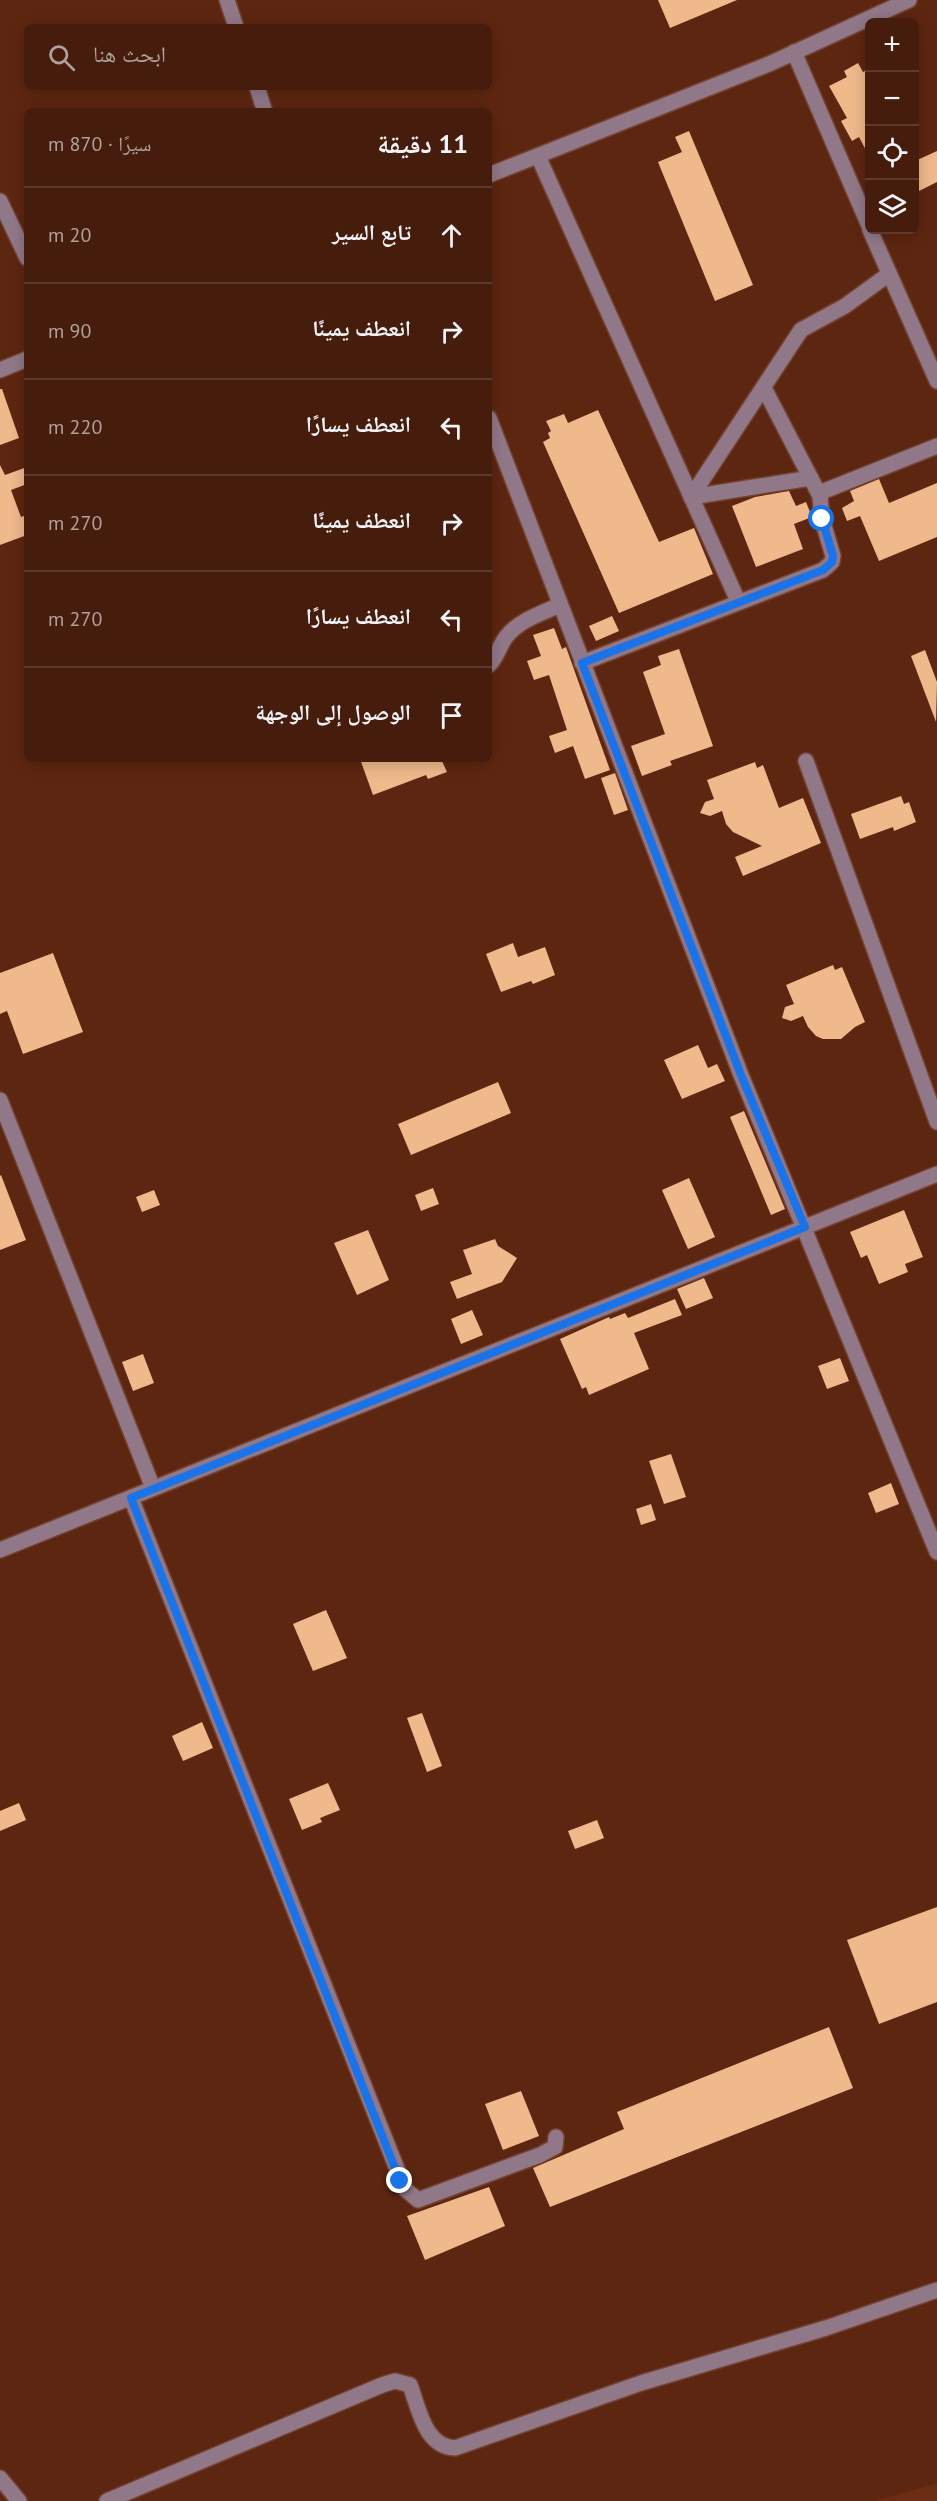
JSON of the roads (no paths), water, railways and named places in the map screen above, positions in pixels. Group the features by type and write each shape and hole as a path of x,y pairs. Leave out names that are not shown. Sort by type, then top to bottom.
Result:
{"street":[{"path":"227,0 235,24"},
{"path":"492,174 649,113 794,52 882,4 909,0"},
{"path":"794,52 865,217"},
{"path":"258,90 264,108"},
{"path":"538,156 738,601"},
{"path":"0,201 24,252"},
{"path":"872,234 937,381"},
{"path":"691,497 801,330 845,306 889,274"},
{"path":"0,370 24,360"},
{"path":"582,663 828,567 833,556 822,519 820,496 764,388"},
{"path":"492,426 741,1075 937,1552"},
{"path":"820,496 824,491 937,446"},
{"path":"691,497 811,478"},
{"path":"492,662 498,657 506,638 521,623 559,605"},
{"path":"806,760 937,1122"},
{"path":"0,1100 153,1488"},
{"path":"0,1550 937,1174"},
{"path":"131,1498 405,2189 418,2200 540,2155 555,2147 556,2137"},
{"path":"107,2501 389,2383 403,2382 410,2385 434,2441 447,2448 455,2448 641,2383 826,2328 937,2290"},
{"path":"0,2478 19,2501"}]}
